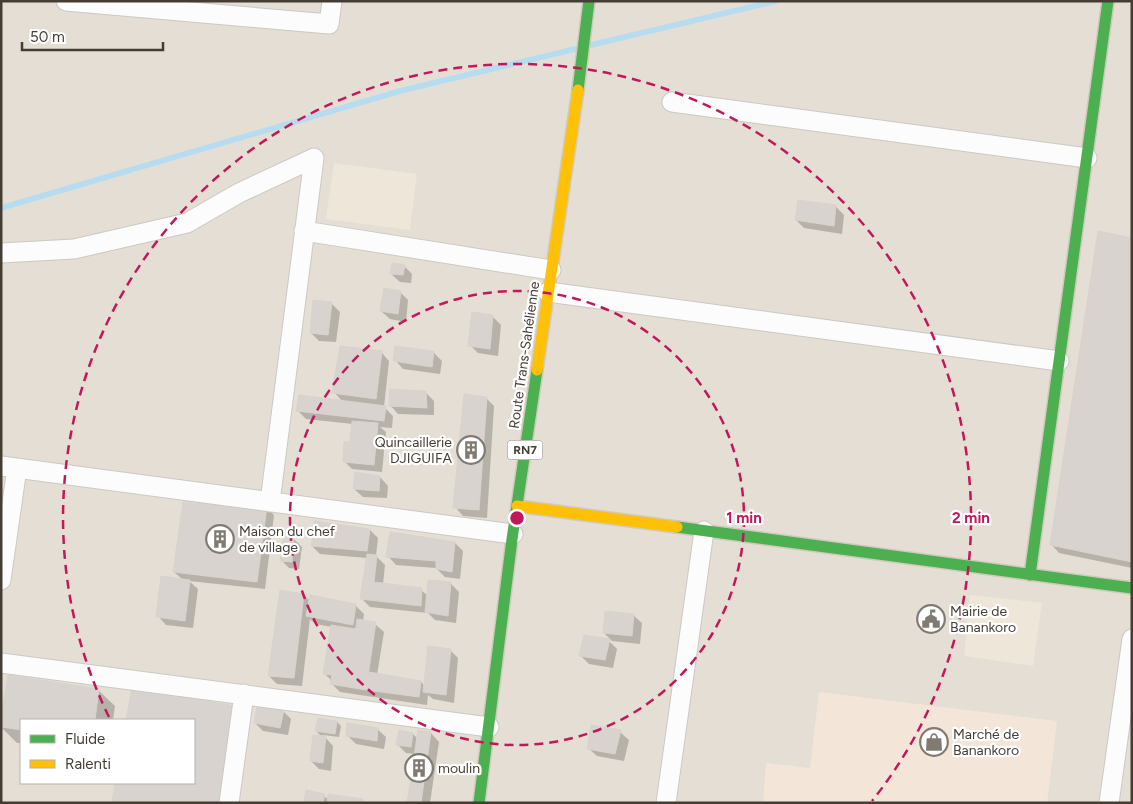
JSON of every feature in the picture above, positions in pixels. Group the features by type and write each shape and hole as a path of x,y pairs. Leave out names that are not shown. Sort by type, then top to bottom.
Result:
{"main road":[{"name":"Route Trans-Sahélienne","path":"479,803 513,534 577,98 589,1"},
{"path":"1030,574 1108,1"},
{"path":"517,506 1132,588"}],"street":[{"path":"66,1 328,24 332,1"},
{"path":"672,102 1087,158"},
{"path":"1,253 74,249 187,223 240,193 314,158 270,502"},
{"path":"304,231 551,270"},
{"path":"548,292 1059,361"},
{"path":"1,580 9,467 513,534"},
{"path":"666,803 704,531"},
{"path":"1110,803 1132,639"},
{"path":"1,663 489,727"},
{"path":"229,803 244,694"}],"shaded area":[{"path":"1,1 1132,1 1132,803 1,803"},
{"path":"334,163 417,174 410,230 326,219"},
{"path":"970,595 1042,603 1033,666 964,656"},
{"name":"Marché de Banankoro","path":"819,692 1057,721 1047,803 763,803 766,763 810,768"}],"building":[{"path":"798,200 836,205 834,226 795,220"},
{"path":"1098,231 1132,238 1132,562 1050,545"},
{"path":"392,263 405,265 403,275 390,274"},
{"path":"384,288 401,291 398,314 380,311"},
{"path":"313,300 332,302 328,335 310,333"},
{"path":"472,312 493,315 490,349 468,346"},
{"path":"340,346 382,351 376,399 332,393"},
{"path":"395,346 434,351 432,367 393,361"},
{"path":"390,389 426,391 427,408 389,406"},
{"name":"Quincaillerie DJIGUIFA","path":"464,394 487,397 479,510 453,508"},
{"path":"299,395 386,406 384,421 296,411"},
{"path":"352,421 378,423 374,465 343,462 344,442 350,442"},
{"path":"355,472 380,476 379,491 353,489"},
{"name":"Maison du chef de village","path":"184,495 267,506 257,582 173,572"},
{"path":"314,521 370,529 367,551 311,546"},
{"path":"390,532 455,542 452,572 436,569 436,561 386,557"},
{"path":"283,536 294,537 292,562 280,561"},
{"path":"367,554 377,555 374,582 422,588 421,606 360,599"},
{"path":"161,576 190,580 185,621 156,617"},
{"path":"428,580 451,582 448,616 425,612"},
{"path":"280,590 304,594 294,678 268,676"},
{"path":"310,595 356,604 353,625 306,616"},
{"path":"605,611 634,614 632,636 603,633"},
{"path":"357,619 376,622 366,690 348,687"},
{"path":"331,625 356,629 348,687 330,684 332,675 323,674"},
{"path":"584,635 610,639 605,660 579,656"},
{"path":"428,646 451,649 446,695 423,692"},
{"path":"369,672 421,681 419,697 366,690"},
{"path":"8,675 99,689 95,719 20,719 20,730 1,727"},
{"path":"132,688 235,706 218,803 112,803 115,784 195,784 195,719 126,719"},
{"path":"257,706 284,710 280,728 254,723"},
{"path":"318,718 337,721 335,734 315,731"},
{"path":"347,723 378,728 377,741 346,736"},
{"path":"591,725 621,730 615,754 587,749"},
{"path":"399,730 413,733 411,747 396,745"},
{"name":"moulin","path":"418,730 431,732 421,803 407,803"},
{"path":"313,735 326,736 323,763 310,761"},
{"path":"306,790 325,794 323,803 304,801"},
{"path":"328,794 363,799 363,803 327,803"}],"waterway":[{"path":"591,45 776,1"},
{"path":"1,208 400,91 575,49"}],"traffic: fast":[{"path":"578,90 589,1"},
{"path":"1030,575 1108,1"},
{"path":"479,803 512,539 537,370"},
{"path":"677,527 1132,588"}],"traffic: slow":[{"path":"537,370 578,90"},
{"path":"517,506 677,527"}],"place":[{"name":"Quincaillerie DJIGUIFA","path":"471,450"},
{"name":"Maison du chef de village","path":"220,539"},
{"name":"Mairie de Banankoro","path":"931,619"},
{"name":"Marché de Banankoro","path":"934,742"},
{"name":"moulin","path":"419,768"}]}
